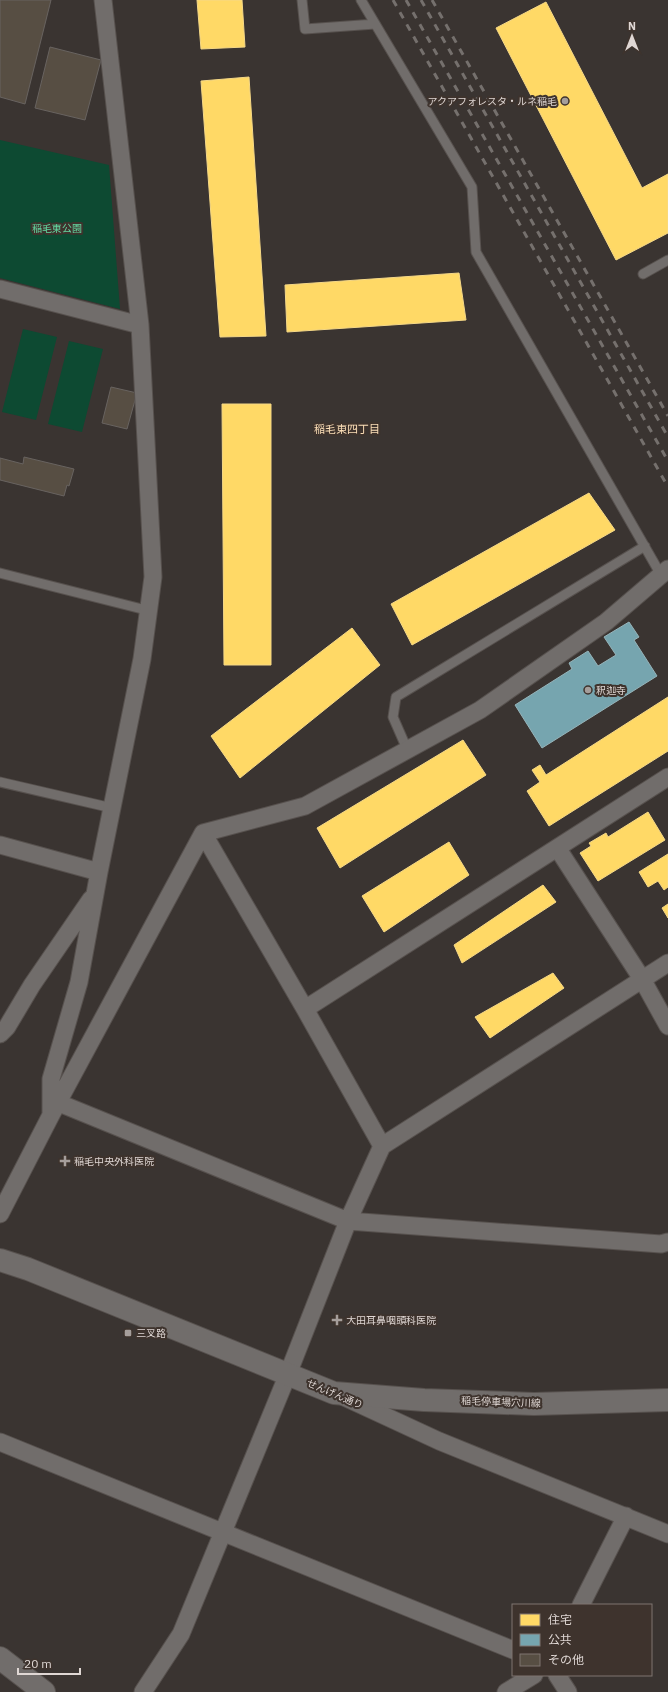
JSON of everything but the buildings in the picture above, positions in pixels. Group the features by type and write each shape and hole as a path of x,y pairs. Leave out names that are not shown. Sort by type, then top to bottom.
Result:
{"main road":[{"name":"せんげん通り","path":"0,1260 28,1269 334,1393"},
{"name":"稲毛停車場穴川線","path":"334,1393 424,1400 534,1404 668,1400"},
{"path":"0,1658 44,1692"}],"street":[{"path":"55,1109 51,1079 79,982 99,872 142,659 150,611 153,577 140,325 103,0"},
{"path":"0,289 140,325"},
{"path":"0,1214 203,833 305,806 480,710 606,622 665,572"},
{"path":"305,1009 668,777"},
{"path":"203,833 382,1146"},
{"path":"0,845 99,872"},
{"path":"558,848 642,979 668,1026"},
{"path":"0,1034 7,1027 32,985 96,892"},
{"path":"143,1692 181,1634 288,1374 348,1221 382,1146 668,963"},
{"path":"55,1109 348,1221 661,1244 668,1242"},
{"name":"せんげん通り","path":"334,1393 439,1441 668,1534"},
{"path":"0,1442 512,1650"},
{"path":"582,1604 626,1516"},
{"path":"506,1692 532,1676"},
{"path":"558,1676 568,1692"}],"lane":[{"path":"302,0 305,29 376,24"},
{"path":"361,0 472,187 476,252 645,546 665,572"},
{"path":"643,274 668,260"},
{"path":"407,749 393,717 396,697 645,546"},
{"path":"0,573 150,611"},
{"path":"0,782 112,808"}],"green space":[{"name":"稲毛東公園","path":"0,140 109,165 120,309 0,278"},
{"path":"23,329 57,337 36,420 2,412"},
{"path":"69,341 103,349 82,432 48,424"}],"railway":[{"path":"393,0 668,487"},
{"path":"406,0 668,461"},
{"path":"421,0 668,437"},
{"path":"432,0 668,416"}],"place":[{"name":"アクアフォレスタ・ルネ稲毛","path":"565,101"},
{"name":"釈迦寺","path":"588,690"},
{"name":"稲毛中央外科医院","path":"65,1161"},
{"name":"大田耳鼻咽頭科医院","path":"337,1320"},
{"name":"三叉路","path":"128,1333"}],"district":[{"name":"稲毛東四丁目","path":"347,429"}]}
